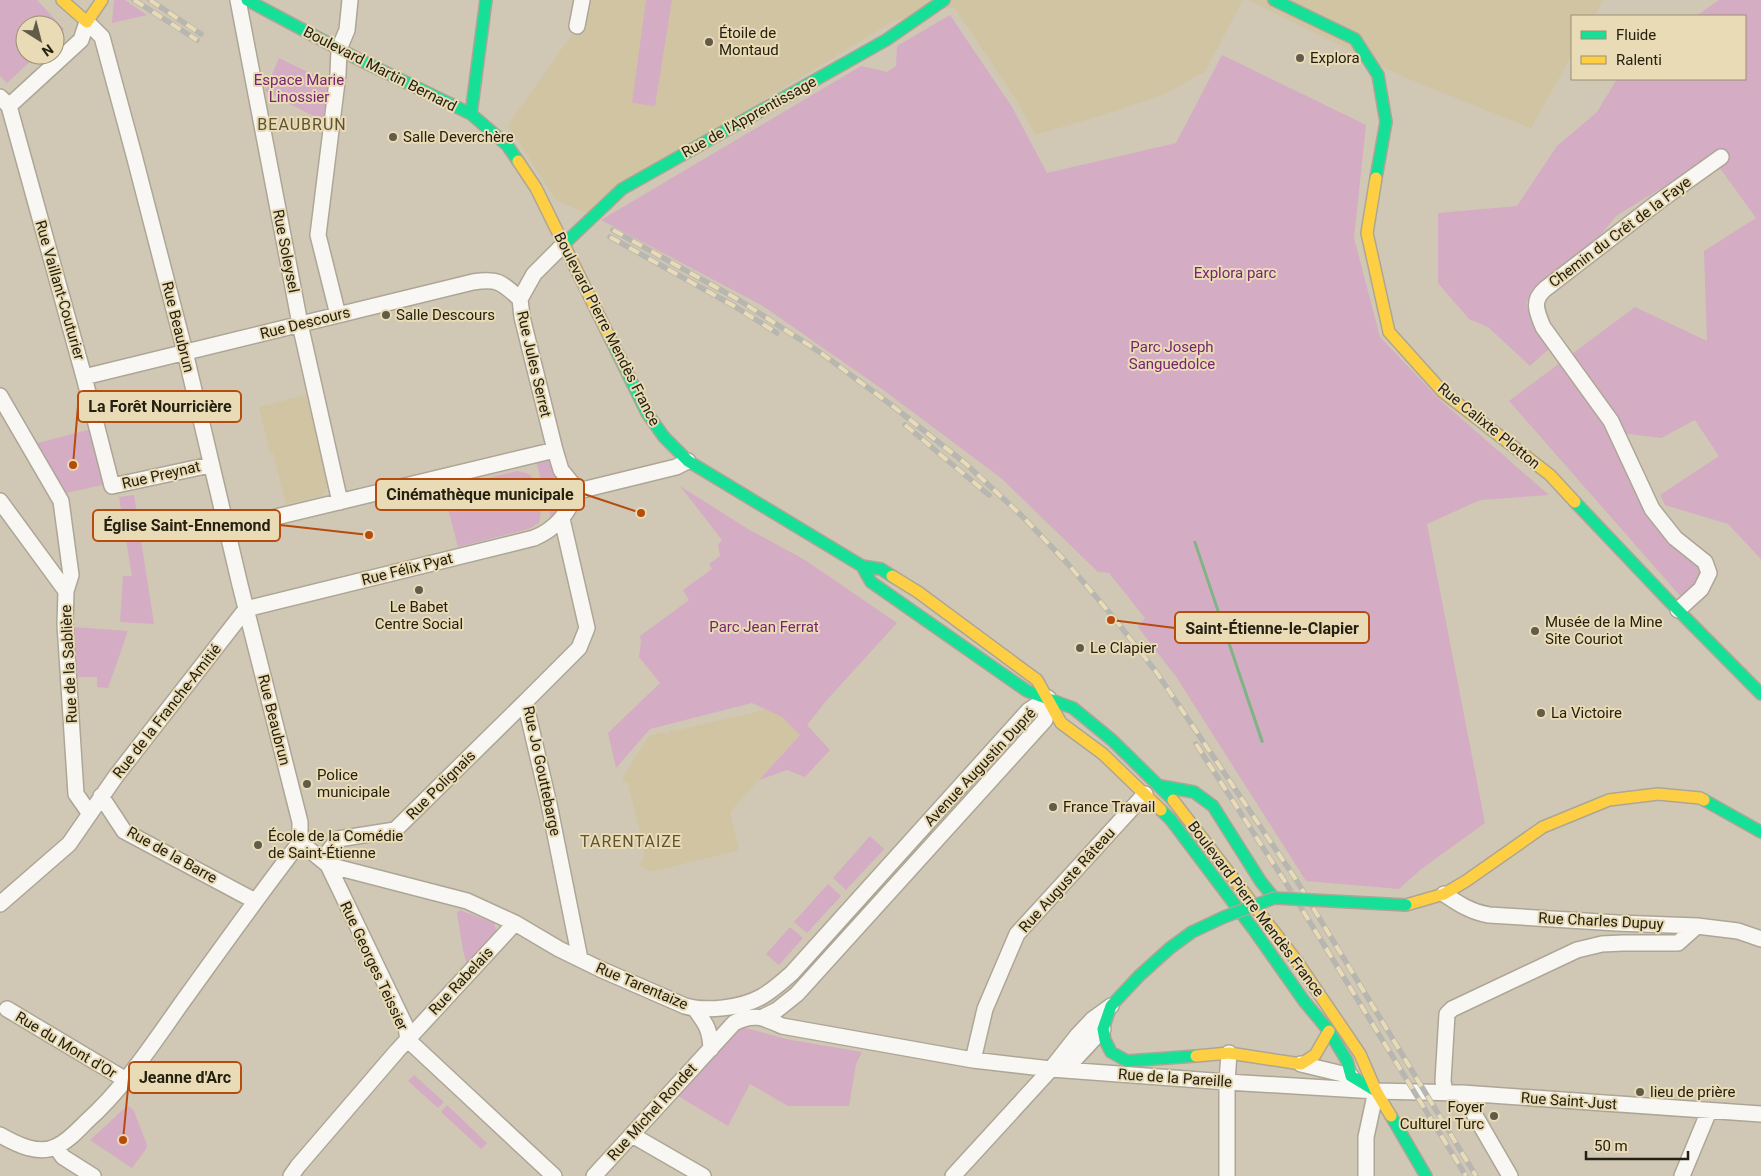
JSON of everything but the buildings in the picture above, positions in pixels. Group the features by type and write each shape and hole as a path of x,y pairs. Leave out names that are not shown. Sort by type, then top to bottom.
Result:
{"main road":[{"path":"62,0 88,22 102,0"},
{"name":"Boulevard Martin Bernard","path":"247,0 338,49 471,114 507,145"},
{"path":"471,114 486,0"},
{"name":"Rue de l'Apprentissage","path":"564,245 622,188 886,40 944,0"},
{"name":"Rue Calixte Plotton","path":"1274,0 1355,39 1378,75 1386,122 1367,233 1389,332 1443,392 1550,475 1761,694"},
{"name":"Boulevard Pierre Mendès France","path":"507,145 536,188 647,413 664,438 688,461 862,566 881,569 918,592 1037,680 1061,723 1103,754 1170,820 1254,930 1304,1002 1329,1030 1347,1061 1350,1076"},
{"name":"Boulevard Pierre Mendès France","path":"862,566 871,582 1023,689 1073,708 1112,740 1161,786 1179,806 1296,960 1360,1054 1376,1091 1426,1176"},
{"path":"1161,786 1194,792 1213,806 1260,882 1274,898"},
{"path":"1103,1029 1111,1006 1139,976 1170,948 1192,932 1274,898 1406,905 1444,894 1466,882 1544,827 1609,800 1658,794 1700,798 1761,832"},
{"name":"Rue de la Pareille","path":"1103,1029 1110,1052 1127,1061 1229,1053 1301,1064"},
{"path":"1301,1064 1315,1055 1329,1030"},
{"path":"1350,1076 1376,1091"}],"street":[{"name":"Rue Soleysel","path":"238,0 300,324 340,502"},
{"path":"338,315 318,235 338,74 338,49 347,30 350,0"},
{"path":"577,26 582,0"},
{"path":"4,102 81,40 88,22"},
{"name":"Rue Beaubrun","path":"88,22 102,37 185,352 210,464 300,822 300,842"},
{"name":"Rue Vaillant-Couturier","path":"4,102 84,377 112,486"},
{"name":"Chemin du Crêt de la Faye","path":"1678,610 1701,589 1709,573 1704,562 1675,538 1652,509 1611,421 1543,327 1537,312 1536,302 1539,294 1545,289 1658,202 1721,157"},
{"name":"Rue Jules Serret","path":"564,245 534,274 520,299 522,317 561,470 578,490"},
{"name":"Rue Descours","path":"84,377 489,279 503,284 520,299"},
{"path":"0,396 61,501 71,575 66,591"},
{"path":"226,529 555,450"},
{"path":"562,519 578,490 670,468 688,461"},
{"name":"Rue Preynat","path":"112,486 210,464"},
{"name":"Rue de la Sablière","path":"0,502 66,591 65,624 76,794 90,814"},
{"name":"Rue Félix Pyat","path":"246,609 534,538 546,533 562,519"},
{"name":"Rue Jo Gouttebarge","path":"562,519 587,628 579,648 525,702 549,804 580,959"},
{"name":"Rue de la Franche-Amitié","path":"0,904 69,844 101,796 246,609"},
{"name":"Avenue Augustin Dupré","path":"759,998 774,989 792,973 1030,710 1048,698"},
{"name":"Avenue Augustin Dupré","path":"763,1017 778,1010 798,994 1045,720 1048,698"},
{"name":"Rue Polignais","path":"325,863 338,839 395,830 525,702"},
{"name":"Rue Auguste Râteau","path":"972,1060 985,1009 1017,934 1145,794"},
{"name":"Rue de la Barre","path":"101,796 124,831 255,900"},
{"path":"4,1138 20,1146 34,1149 56,1147 71,1137 96,1113 126,1080 255,900 300,842"},
{"name":"Rue Tarentaize","path":"300,842 325,863 467,901 515,923 559,949 619,978 695,1009 725,1008 759,998"},
{"name":"Rue Georges Teissier","path":"291,1176 408,1040 406,1027 325,863"},
{"name":"Rue Charles Dupuy","path":"1444,894 1462,906 1475,912 1489,915 1696,926 1738,930 1761,940"},
{"name":"Rue Rabelais","path":"408,1040 515,923"},
{"path":"1445,1093 1443,1081 1447,1014 1452,1009 1577,950 1602,944 1678,943 1696,926"},
{"path":"759,998 763,1017 782,1026 972,1060 1051,1069 1076,1058 1103,1029"},
{"path":"953,1176 1051,1069 1077,1036 1093,1019 1111,1006"},
{"name":"Rue du Mont d'Or","path":"7,1009 126,1080"},
{"path":"695,1009 707,1025 710,1033 710,1049"},
{"name":"Rue Michel Rondet","path":"594,1176 734,1023 745,1017 763,1017"},
{"path":"408,1040 554,1176"},
{"path":"1227,1176 1227,1082 1229,1053"},
{"name":"Rue de la Pareille","path":"1051,1069 1127,1061"},
{"name":"Rue de la Pareille","path":"1301,1064 1350,1076"},
{"name":"Rue de la Pareille","path":"1051,1069 1376,1091"},
{"path":"1366,1176 1366,1137 1376,1091"},
{"name":"Rue Saint-Just","path":"1376,1091 1462,1093 1761,1114"},
{"path":"1462,1093 1510,1176"},
{"path":"1682,1176 1709,1111"},
{"path":"632,1135 702,1176"},
{"path":"56,1147 63,1156 93,1176"}],"shaded area":[{"path":"586,0 1243,0 1204,73 1165,94 1035,135 1017,101 954,7 894,21 725,123 585,213 556,200 508,125 582,20"},
{"path":"1248,0 1603,0 1595,15 1571,15 1571,57 1531,128 1404,77"},
{"path":"306,395 328,487 322,496 286,504 273,453 270,453 259,407"},
{"path":"1193,541 1196,541 1264,742 1261,743"},
{"path":"772,708 801,733 730,812 739,850 650,872 639,865 645,854 628,783 622,779 649,736 662,732 668,735 671,729 674,731"}],"green space":[{"path":"0,0 37,0 51,15 15,15 15,65 26,65 7,83 0,76"},
{"path":"114,0 125,0 147,15 112,23"},
{"path":"646,0 672,0 655,106 632,103"},
{"path":"1719,0 1761,0 1761,559 1728,524 1665,505 1660,495 1719,456 1695,420 1661,438 1622,433 1673,544 1699,567 1699,578 1682,598 1509,401 1635,307 1707,341 1704,251 1756,218 1712,157 1616,216 1598,238 1543,280 1531,293 1526,303 1531,321 1549,349 1530,366 1488,327 1469,319 1438,283 1438,213 1517,206 1557,146 1597,112 1616,80 1746,80 1746,15 1697,15"},
{"name":"Parc Joseph Sanguedolce","path":"950,15 1012,107 1047,173 1176,143 1222,55 1366,125 1354,238 1380,337 1440,400 1549,495 1480,500 1427,524 1485,823 1420,870 1399,889 1306,881 1177,678 1138,627 1145,618 1109,573 1098,572 1001,478 882,389 763,306 601,220 861,66 887,72 896,66 897,46"},
{"name":"Espace Marie Linossier","path":"279,58 328,82 323,121 265,91"},
{"path":"91,429 106,484 62,494 34,446 38,443"},
{"path":"540,457 550,461 564,483 544,491 535,458"},
{"path":"517,471 524,472 534,480 540,506 539,523 529,529 458,547 443,489"},
{"name":"Parc Jean Ferrat","path":"680,486 748,529 805,560 897,623 826,701 807,725 830,750 805,777 787,770 759,780 800,735 782,717 752,703 650,729 616,768 608,733 660,683 639,657 640,636 689,600 683,590 712,569 709,564 720,556 718,545 722,540"},
{"path":"557,491 563,502 552,522 545,496"},
{"path":"134,495 154,624 120,622 123,576 132,576 119,497"},
{"path":"73,627 128,631 108,688 97,687 97,677 75,677"},
{"path":"870,836 884,849 846,890 833,878"},
{"path":"828,884 841,896 807,933 794,922"},
{"path":"460,910 494,923 497,933 467,965 457,913"},
{"path":"790,927 803,938 779,965 766,954"},
{"path":"742,1027 786,1039 862,1052 856,1064 849,1106 788,1106 750,1084 728,1126 678,1096"},
{"path":"414,1075 444,1102 438,1108 408,1081"},
{"path":"447,1105 487,1143 481,1149 441,1112"},
{"path":"127,1106 134,1111 147,1145 132,1168 90,1140"}],"railway":[{"path":"134,0 197,40"},
{"path":"150,0 201,34"},
{"path":"613,230 739,300 821,353 965,463 1023,517 1068,564 1157,673 1295,878 1476,1176"},
{"path":"610,237 734,306 777,333"},
{"path":"905,425 989,495"},
{"path":"1196,744 1284,880 1466,1176"}],"traffic: fast":[{"path":"247,0 356,58 471,114 507,145 518,161"},
{"path":"471,114 486,0"},
{"path":"563,245 622,189 886,40 944,0"},
{"path":"1274,0 1355,39 1378,75 1386,122 1376,178"},
{"path":"610,338 647,413 664,437 688,461 862,566 881,569 892,576"},
{"path":"1575,502 1761,694"},
{"path":"862,566 871,582 1027,691 1073,708 1112,740 1173,800"},
{"path":"1161,786 1194,792 1213,806 1261,882 1274,898"},
{"path":"1704,800 1761,832"},
{"path":"1161,810 1171,820 1254,930 1304,1001 1329,1031 1347,1061 1351,1076 1376,1091"},
{"path":"1224,917 1274,898 1406,905"},
{"path":"1196,1056 1127,1061 1111,1052 1105,1040 1103,1029 1111,1006 1139,976 1170,948 1192,932 1224,917"},
{"path":"1391,1116 1426,1176"}],"traffic: slow":[{"path":"62,0 87,22 102,0"},
{"path":"518,161 536,188 610,338"},
{"path":"1376,178 1367,233 1389,332 1443,392 1550,475 1575,502"},
{"path":"892,576 918,592 1037,680 1061,723 1103,754 1161,810"},
{"path":"1406,905 1444,894 1466,881 1543,827 1609,800 1658,794 1704,800"},
{"path":"1173,800 1296,960 1360,1054 1376,1091 1391,1116"},
{"path":"1196,1056 1229,1053 1301,1064 1315,1055 1329,1031"}],"place":[{"name":"Étoile de Montaud","path":"709,42"},
{"name":"Explora","path":"1300,58"},
{"name":"Salle Deverchère","path":"393,137"},
{"name":"Salle Descours","path":"386,315"},
{"name":"La Forêt Nourricière","path":"73,465"},
{"name":"Cinémathèque municipale","path":"641,513"},
{"name":"Église Saint-Ennemond","path":"369,535"},
{"name":"Le Babet Centre Social","path":"419,590"},
{"name":"Saint-Étienne-le-Clapier","path":"1111,620"},
{"name":"Musée de la Mine Site Couriot","path":"1535,631"},
{"name":"Le Clapier","path":"1080,648"},
{"name":"La Victoire","path":"1541,713"},
{"name":"Police municipale","path":"307,784"},
{"name":"France Travail","path":"1053,807"},
{"name":"École de la Comédie de Saint-Étienne","path":"258,845"},
{"name":"lieu de prière","path":"1640,1092"},
{"name":"Foyer Culturel Turc","path":"1494,1116"},
{"name":"Jeanne d'Arc","path":"123,1140"}],"district":[{"name":"BEAUBRUN","path":"302,124"},
{"name":"TARENTAIZE","path":"631,841"}],"park label":[{"name":"Explora parc","path":"1235,273"}]}
